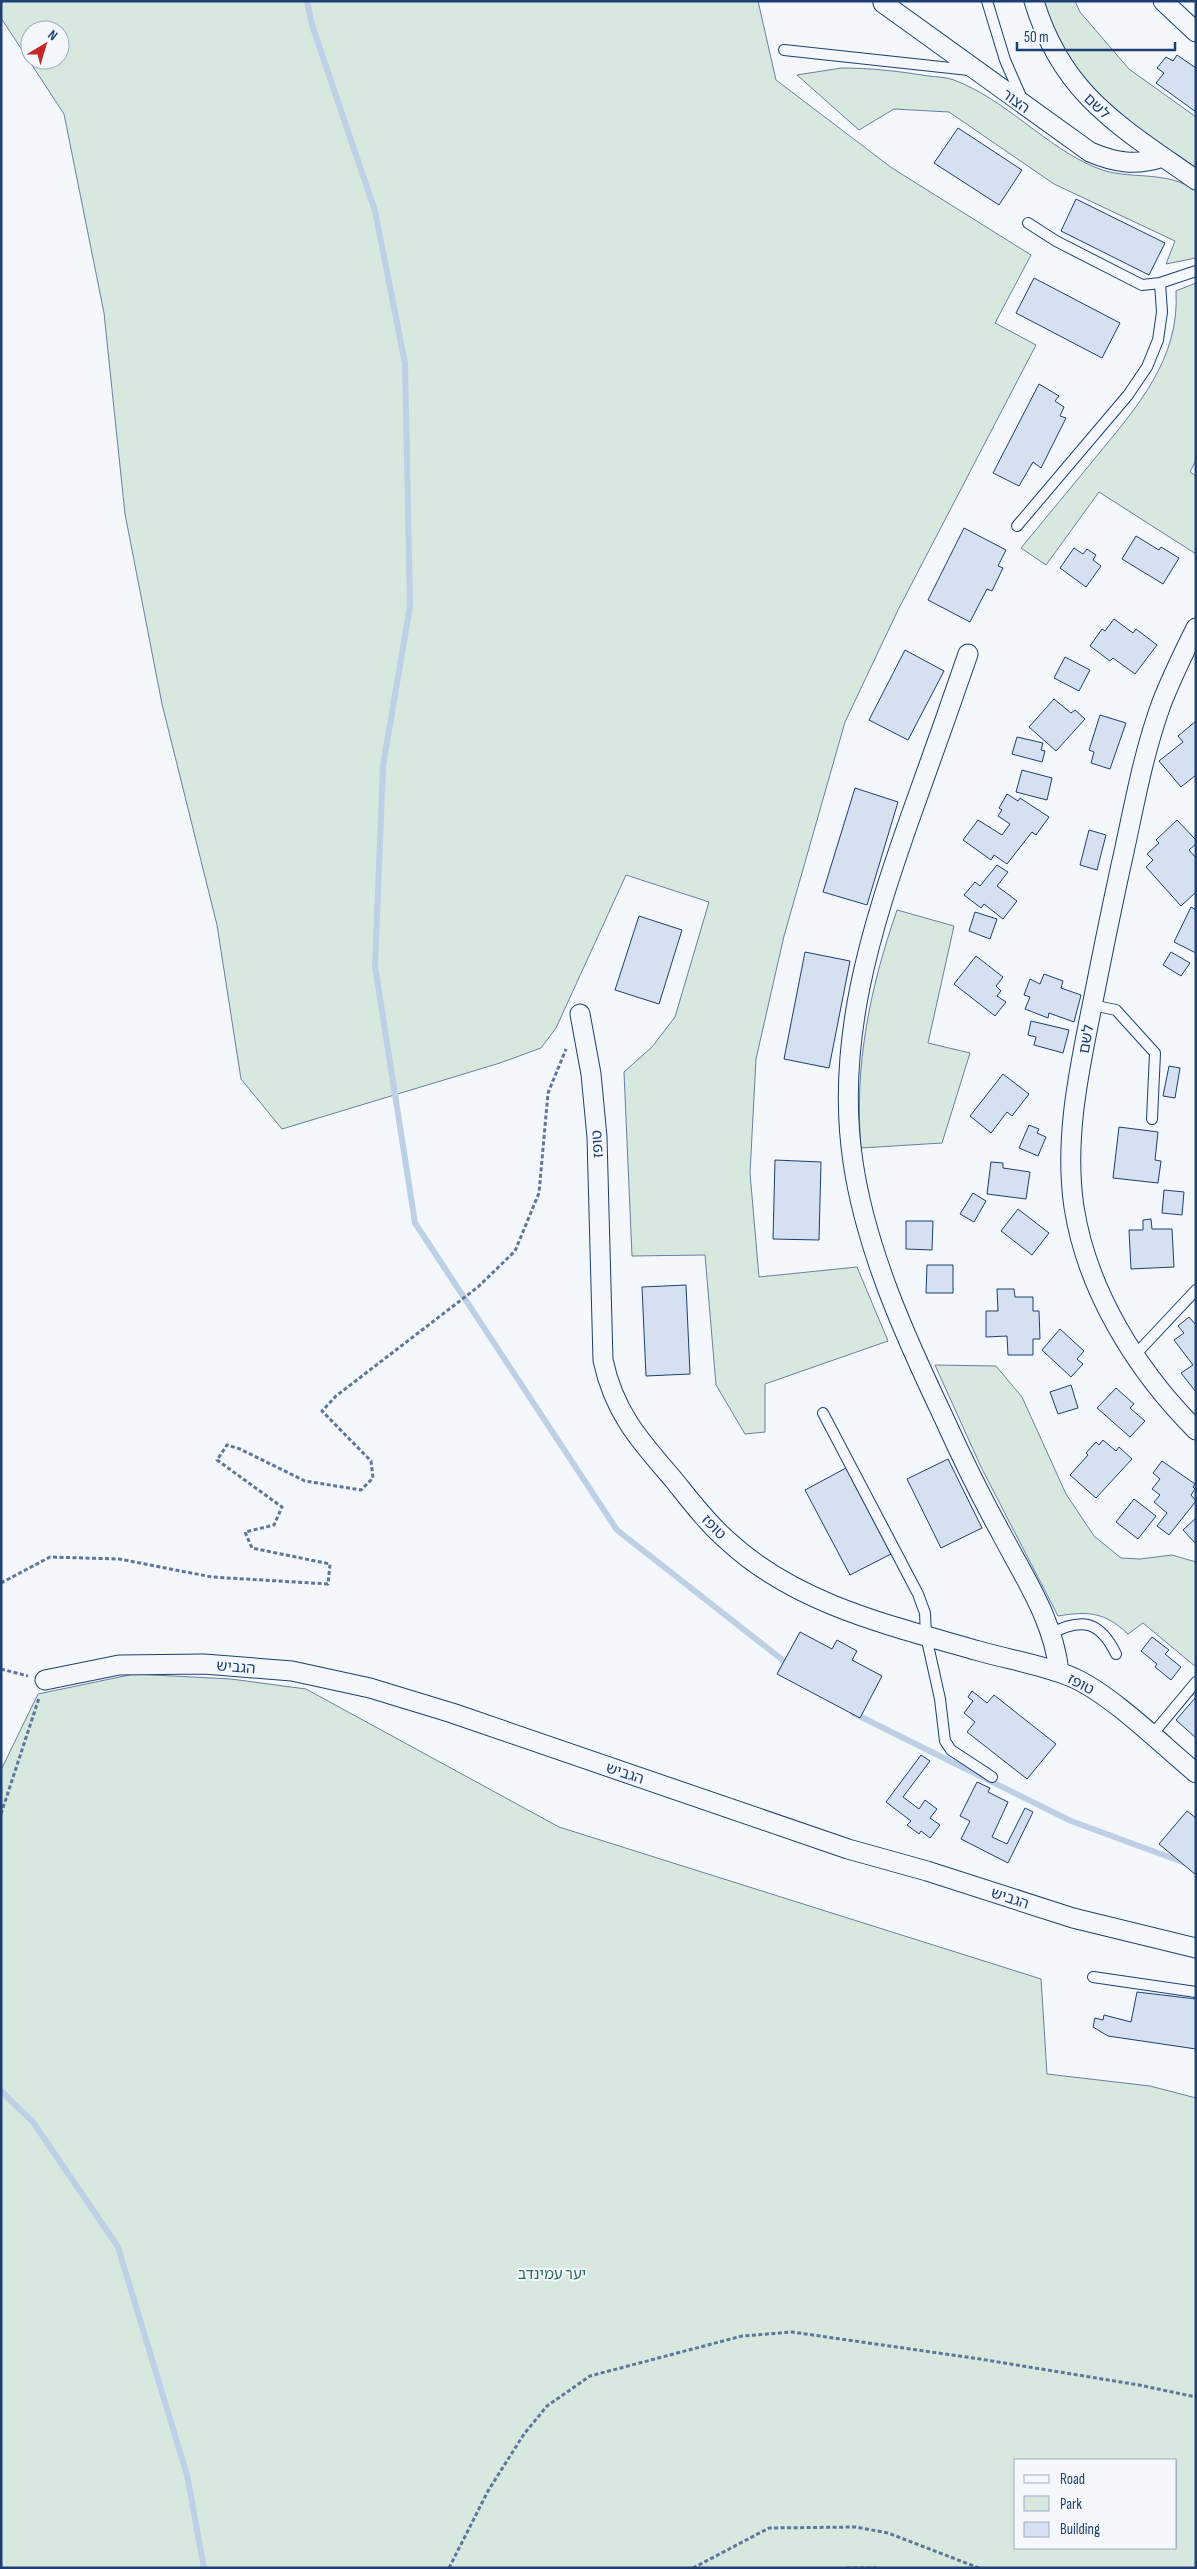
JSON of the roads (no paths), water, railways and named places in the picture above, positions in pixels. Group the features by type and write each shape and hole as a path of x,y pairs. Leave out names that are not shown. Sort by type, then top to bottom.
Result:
{"street":[{"name":"לשם","path":"1034,1 1046,37 1064,69 1088,100 1119,126 1196,180"},
{"path":"1163,1 1196,32"},
{"name":"הצור","path":"882,2 1026,108 1090,152 1110,161 1132,164 1163,157"},
{"name":"לשם","path":"1196,628 1162,701 1145,758 1092,1005 1072,1129 1071,1182 1080,1235 1088,1261 1111,1313 1135,1355 1164,1395 1196,1430"},
{"path":"968,654 895,861 864,965 851,1041 848,1120 861,1204 898,1313 943,1417 1036,1599 1050,1634 1059,1672"},
{"name":"טופז","path":"580,1014 591,1074 596,1129 602,1347 609,1385 620,1410 643,1446 698,1510 744,1556 779,1579 818,1598 880,1623 1059,1672 1093,1689 1196,1773"},
{"name":"הגביש","path":"45,1680 119,1665 204,1664 292,1671 370,1688 452,1713 848,1849 941,1875 1073,1918 1196,1948"}],"lane":[{"path":"987,1 1005,60 1026,108"},
{"path":"784,50 976,71"},
{"path":"1028,223 1056,241 1142,285 1160,283 1196,271"},
{"path":"1017,526 1128,395 1147,367 1158,340 1162,312 1160,283"},
{"path":"1092,1005 1116,1010 1156,1053 1152,1119"},
{"path":"1135,1355 1196,1290"},
{"path":"823,1413 918,1594 924,1613 926,1636 940,1699 945,1741 951,1750 992,1777"},
{"path":"1050,1634 1067,1625 1080,1623 1091,1625 1102,1632 1116,1654"},
{"path":"1151,1736 1196,1682"},
{"path":"1093,1977 1196,1992"}],"waterway":[{"path":"307,1 312,25 375,211 405,363 410,606 383,766 375,966 415,1223 617,1530 789,1665"},
{"path":"853,1713 1071,1821 1188,1864"},
{"path":"1,2091 33,2122 118,2247 187,2475 204,2568"}],"park label":[{"name":"יער עמינדב","path":"552,2274"}]}
